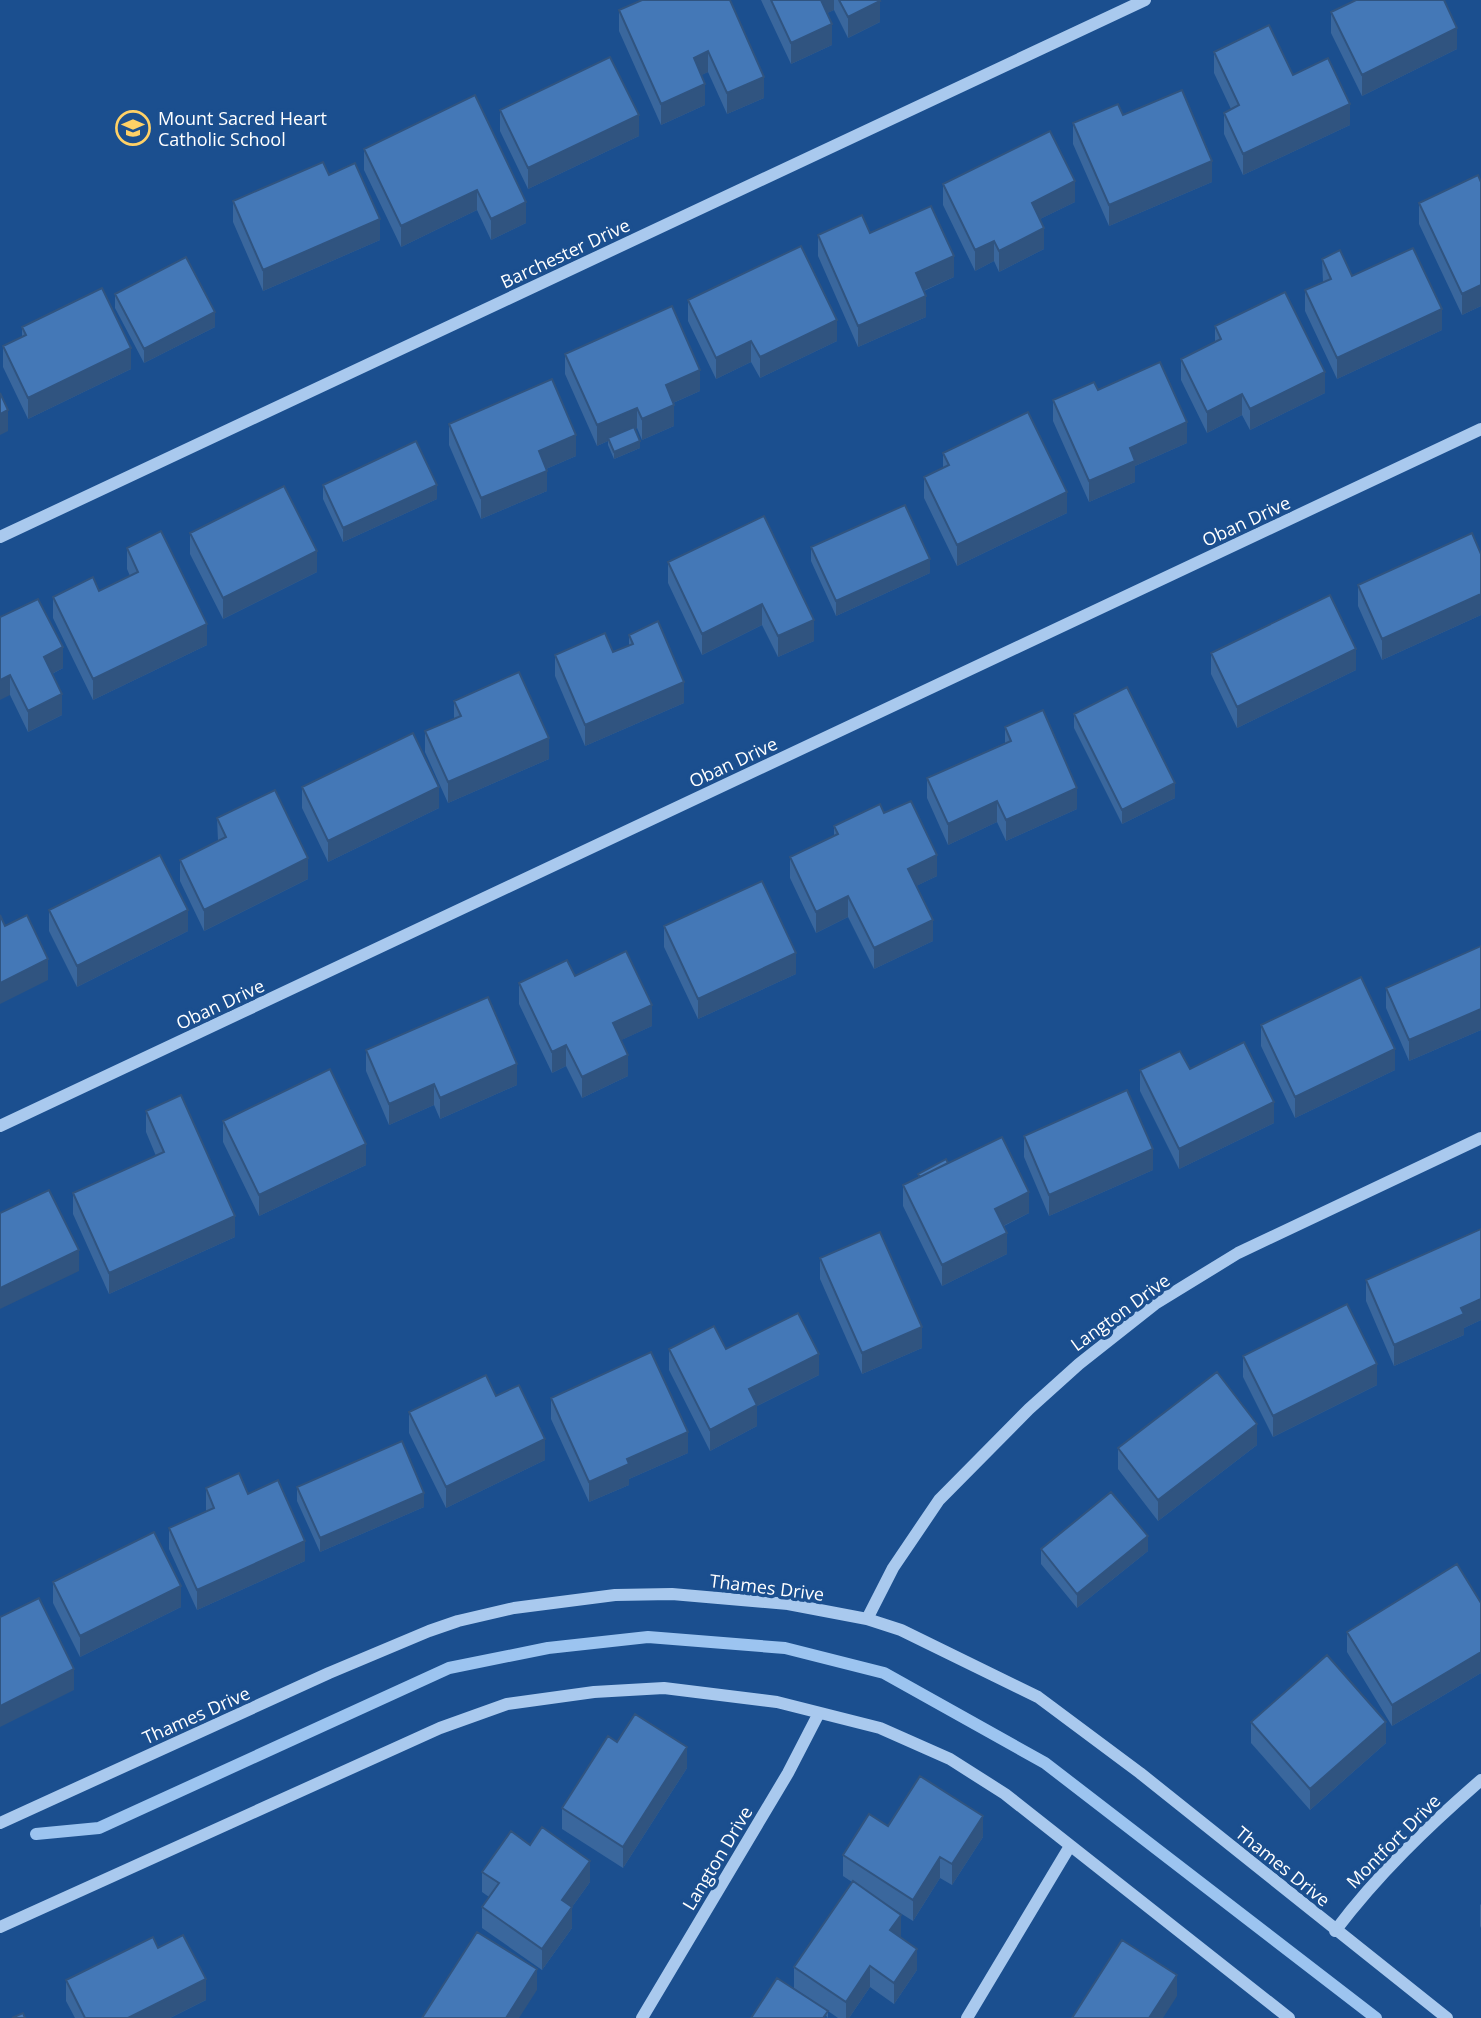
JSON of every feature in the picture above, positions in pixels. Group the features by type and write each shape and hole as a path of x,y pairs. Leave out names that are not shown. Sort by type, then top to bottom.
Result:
{"street":[{"name":"Barchester Drive","path":"0,537 1145,0"},
{"name":"Oban Drive","path":"0,1126 1481,429"},
{"name":"Langton Drive","path":"867,1619 893,1568 940,1500 1029,1409 1079,1364 1155,1304 1238,1253 1481,1138"},
{"name":"Thames Drive","path":"0,1823 329,1673 429,1631 514,1608 615,1595 671,1594 788,1604 867,1619 901,1630 1038,1697 1140,1773 1447,2018"},
{"path":"0,1927 440,1728 507,1704 594,1692 664,1688 777,1702 880,1728 950,1759 1004,1794 1285,2016"},
{"name":"Langton Drive","path":"642,2018 788,1773 819,1713"},
{"name":"Montfort Drive","path":"1335,1931 1364,1892 1426,1828 1481,1780"},
{"path":"967,2018 1070,1846"}],"building":[{"path":"642,0 730,0 764,77 727,93 708,51 694,58 705,84 661,104 619,10"},
{"path":"771,0 821,0 832,24 791,43"},
{"path":"839,0 879,0 880,1 848,17"},
{"path":"1356,0 1444,0 1457,28 1362,75 1331,12"},
{"path":"1269,25 1293,75 1328,58 1350,104 1243,154 1224,113 1239,105 1214,52"},
{"path":"610,57 639,115 528,168 500,110"},
{"path":"1182,90 1212,161 1109,205 1073,123 1118,104 1123,115"},
{"path":"475,95 526,202 491,219 477,190 401,226 364,149"},
{"path":"1050,131 1075,181 1032,203 1044,228 999,251 994,241 975,250 943,184"},
{"path":"323,162 329,175 355,163 380,219 263,270 233,201"},
{"path":"1478,175 1481,182 1481,285 1462,294 1419,203"},
{"path":"931,206 954,256 916,273 926,296 858,326 818,235 862,215 870,233"},
{"path":"801,246 837,320 760,357 751,341 716,358 688,300"},
{"path":"1413,248 1442,309 1337,358 1305,290 1331,279 1322,259 1340,250 1352,276"},
{"path":"186,257 215,312 144,349 115,294"},
{"path":"102,288 131,348 28,398 3,346 26,335 22,327"},
{"path":"1285,292 1325,372 1250,409 1242,394 1207,412 1181,359 1221,339 1215,326"},
{"path":"672,306 700,370 666,385 674,405 642,419 637,408 597,425 565,354"},
{"path":"1160,362 1187,422 1130,448 1135,461 1089,481 1053,400 1094,382 1098,390"},
{"path":"552,379 576,435 539,451 547,471 481,498 449,424"},
{"path":"0,393 8,410 0,414"},
{"path":"1028,412 1067,492 957,545 924,477 949,465 943,453"},
{"path":"634,427 640,441 614,452 608,438"},
{"path":"416,441 437,485 343,528 323,485"},
{"path":"284,486 317,551 223,598 190,533"},
{"path":"905,505 930,559 836,601 811,547"},
{"path":"764,516 814,620 778,636 762,604 702,634 668,562"},
{"path":"161,531 207,624 93,679 53,597 93,577 99,591 138,572 127,548"},
{"path":"1472,533 1481,554 1481,594 1382,639 1358,585"},
{"path":"1330,595 1356,649 1237,707 1211,653"},
{"path":"38,599 63,647 44,657 62,694 28,711 10,675 0,680 0,617"},
{"path":"658,621 684,682 585,725 555,655 605,633 613,652 633,644 629,635"},
{"path":"519,672 549,738 448,782 425,731 461,716 454,701"},
{"path":"1127,687 1175,783 1122,810 1074,714"},
{"path":"1043,710 1077,788 1006,820 997,801 948,824 927,778 1011,741 1005,727"},
{"path":"413,733 439,787 328,841 302,787"},
{"path":"275,790 308,858 204,910 180,860 226,837 217,818"},
{"path":"911,801 937,855 908,869 933,920 874,948 848,896 816,912 790,857 838,834 834,826 880,804 884,813"},
{"path":"160,855 188,910 77,966 49,910"},
{"path":"762,881 796,953 698,999 664,926"},
{"path":"0,915 5,926 27,915 48,959 0,983"},
{"path":"1481,946 1481,1009 1409,1040 1386,988"},
{"path":"626,951 652,1005 613,1023 628,1055 582,1077 566,1045 552,1052 519,983 567,960 575,976"},
{"path":"1361,977 1395,1049 1295,1097 1261,1025"},
{"path":"488,997 517,1064 440,1098 434,1084 389,1104 366,1050"},
{"path":"1244,1042 1274,1102 1179,1149 1140,1070 1180,1051 1190,1069"},
{"path":"330,1069 366,1144 259,1195 223,1121"},
{"path":"1127,1090 1153,1149 1049,1195 1024,1136"},
{"path":"181,1095 235,1216 109,1273 73,1193 164,1152 146,1111"},
{"path":"1002,1137 1029,1192 995,1209 1007,1233 942,1265 903,1185"},
{"path":"946,1159 948,1163 920,1177 918,1174"},
{"path":"49,1190 79,1250 0,1288 0,1213"},
{"path":"1481,1229 1481,1299 1461,1308 1464,1314 1394,1345 1366,1280"},
{"path":"880,1232 922,1327 862,1353 820,1258"},
{"path":"1347,1304 1377,1364 1273,1416 1243,1356"},
{"path":"798,1313 819,1354 749,1389 757,1405 710,1430 669,1349 714,1326 726,1349"},
{"path":"651,1352 688,1432 627,1459 629,1464 589,1482 551,1398"},
{"path":"1217,1372 1257,1424 1158,1500 1118,1448"},
{"path":"486,1375 496,1396 519,1385 545,1439 446,1487 409,1412"},
{"path":"402,1441 424,1493 320,1538 297,1487"},
{"path":"239,1473 248,1494 278,1480 305,1541 197,1590 169,1528 214,1508 206,1488"},
{"path":"1111,1492 1148,1536 1077,1594 1041,1549"},
{"path":"154,1532 181,1586 80,1636 53,1582"},
{"path":"1457,1564 1481,1603 1481,1652 1392,1705 1347,1632"},
{"path":"39,1598 74,1669 0,1706 0,1617"},
{"path":"1327,1655 1386,1722 1310,1789 1251,1722"},
{"path":"635,1714 687,1747 623,1847 562,1808 608,1736 617,1742"},
{"path":"920,1776 983,1816 952,1864 940,1857 913,1900 843,1855 869,1814 888,1826"},
{"path":"542,1827 590,1861 562,1900 572,1907 542,1949 482,1907 499,1883 482,1872 511,1831 530,1845"},
{"path":"853,1881 901,1915 890,1930 917,1949 894,1983 870,1966 846,2002 794,1967"},
{"path":"477,1932 537,1969 506,2018 422,2018"},
{"path":"183,1935 206,1979 128,2018 85,2018 66,1980 153,1937 158,1948"},
{"path":"1122,1940 1177,1975 1149,2018 1072,2018"},
{"path":"777,1978 828,2011 823,2018 751,2018"},
{"path":"23,2013 25,2018 12,2018"}],"waterway":[{"path":"36,1834 99,1828 449,1668 548,1648 648,1637 785,1648 884,1673 1045,1763 1376,2018"}],"place":[{"name":"Mount Sacred Heart Catholic School","path":"133,128"}]}
